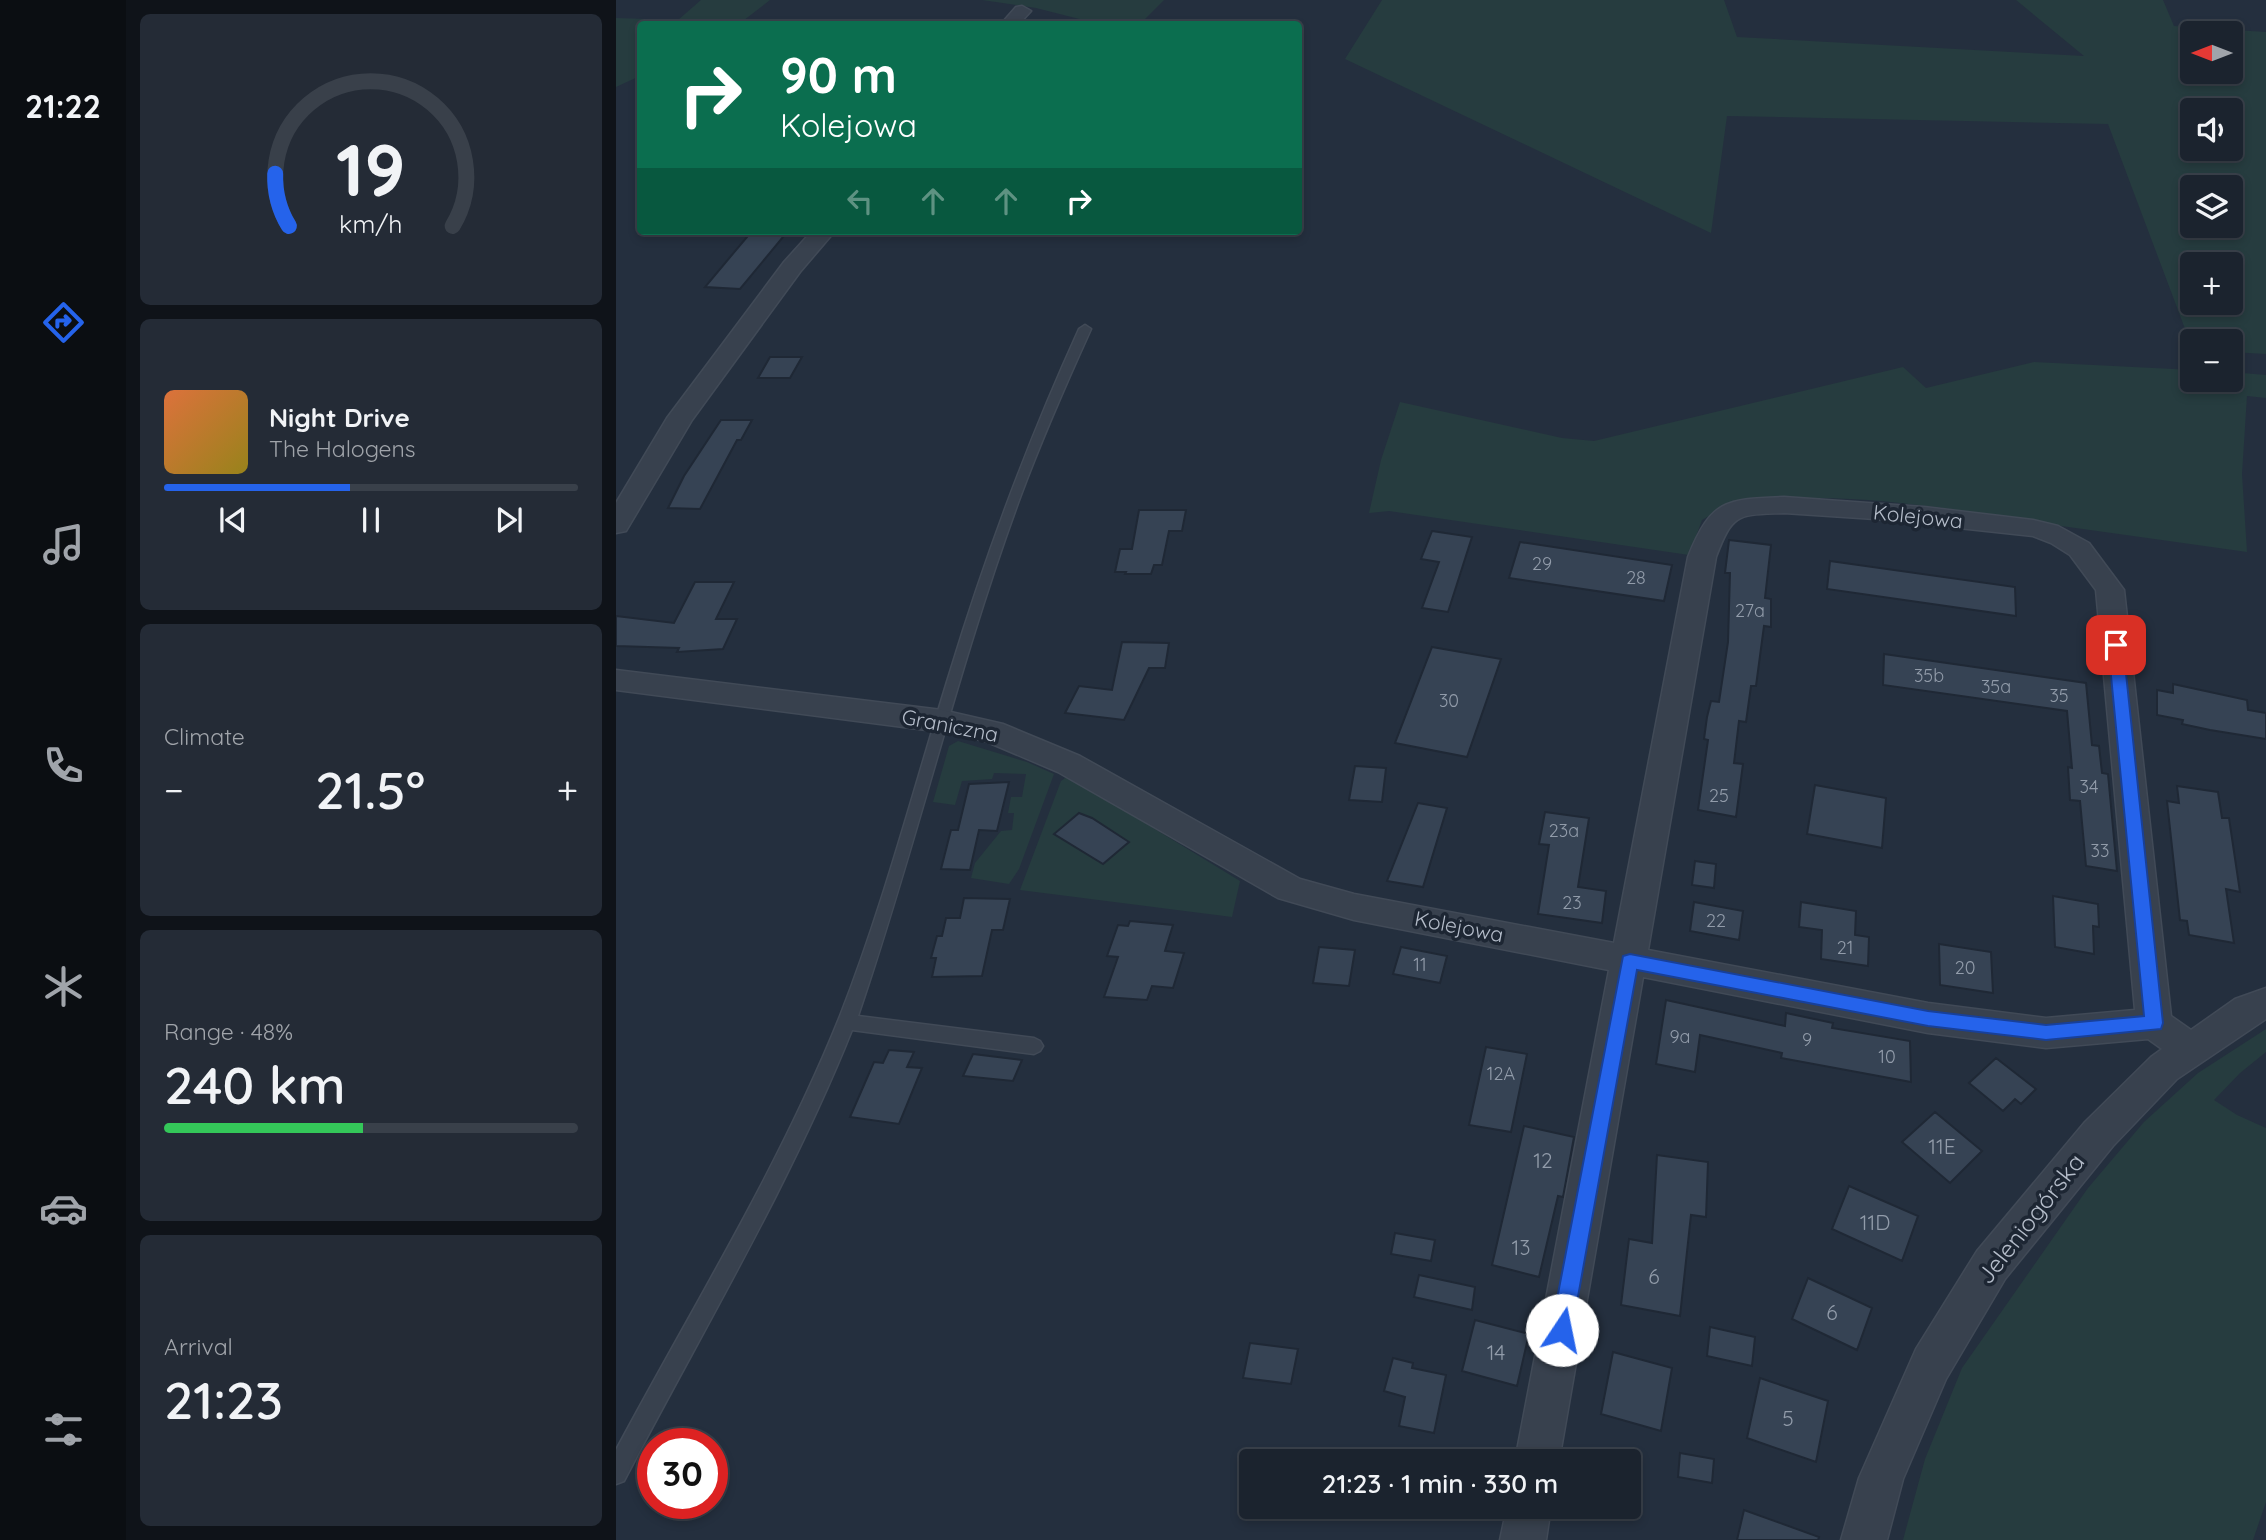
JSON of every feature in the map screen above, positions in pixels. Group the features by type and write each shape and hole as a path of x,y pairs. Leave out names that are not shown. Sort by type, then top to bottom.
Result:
{"street":[{"path":"1013,21 1022,11"},
{"path":"616,525 680,418 792,267 820,235"},
{"name":"Kolejowa","path":"1290,889 1354,907 1630,961 1928,1018 2046,1033 2154,1023 2110,590 2076,543 2057,533 2033,528 1798,506 1755,506 1731,511 1716,523 1702,557 1630,961 1539,1449"},
{"name":"Graniczna","path":"616,680 942,721 992,732 1069,764 1290,889"},
{"name":"Jeleniogórska","path":"1864,1540 1881,1479 1931,1364 1991,1265 2099,1134 2164,1068 2248,1010 2266,1003"},
{"path":"2154,1023 2190,1050"},
{"path":"1523,1540 1527,1519"}],"lane":[{"path":"616,1474 659,1388 756,1217 846,1022 886,913 942,721 1027,459 1051,398 1085,329"},
{"path":"846,1022 1034,1046"}],"green space":[{"path":"701,0 770,0 743,21 637,21 637,77 616,87 616,18 678,20"},
{"path":"982,0 1164,0 1143,21 1087,21 1036,8"},
{"path":"1382,0 1724,0 1737,37 2084,56 2016,0 2163,0 2174,26 2180,26 2180,84 2244,84 2244,31 2266,32 2266,354 2243,353 2243,329 2185,329 2108,124 1727,116 1711,233 1345,59"},
{"path":"2034,362 2180,369 2180,392 2243,392 2243,373 2266,375 2266,398 2247,396 2242,474 2247,552 1870,500 1774,500 1734,507 1702,520 1689,555 1389,511 1369,513 1381,460 1400,402 1562,438 1594,441 1903,367 1926,388"},
{"path":"958,741 1027,762 1054,774 1019,869 1009,884 971,878 975,863 1001,831 1012,830 1014,813 1008,813 1011,797 1022,797 1026,774 994,773 992,779 962,781 955,805 933,802 949,746"},
{"path":"1068,776 1240,881 1232,917 1020,890 1061,781"},
{"path":"2266,1029 2266,1052 2240,1073 2214,1100 2237,1115 2266,1128 2266,1502 2253,1540 1903,1540 1925,1459 1962,1368 2088,1188 2144,1122 2198,1073"}],"building":[{"path":"749,235 785,235 740,289 705,287"},
{"path":"770,357 802,357 790,378 758,378"},
{"path":"721,420 752,420 741,440 737,440 700,509 668,508 684,476"},
{"path":"1139,510 1186,510 1182,531 1169,531 1162,565 1154,565 1151,574 1115,572 1120,549 1132,549"},
{"path":"1432,531 1472,537 1448,612 1422,608 1439,562 1421,559"},
{"path":"1729,540 1771,545 1765,598 1771,599 1771,627 1764,626 1756,686 1751,686 1746,722 1739,721 1734,763 1743,764 1736,817 1698,810 1708,740 1704,739 1707,717 1711,701 1719,702 1728,642 1730,573 1725,573"},
{"path":"1520,542 1672,565 1664,601 1509,578"},
{"path":"1830,561 2015,587 2016,616 1827,589"},
{"path":"695,582 734,582 716,619 737,619 723,649 677,652 679,648 616,646 616,616 674,623"},
{"path":"1122,642 1169,643 1165,668 1149,668 1124,720 1065,713 1079,686 1112,690"},
{"path":"1432,647 1501,659 1467,757 1395,743"},
{"path":"1884,654 2086,683 2092,745 2099,746 2102,773 2108,774 2117,871 2086,866 2080,801 2070,800 2068,767 2072,768 2067,711 1883,685"},
{"path":"2173,684 2247,700 2248,710 2266,713 2266,739 2182,724 2183,720 2157,715 2157,690 2173,693"},
{"path":"1355,766 1386,768 1382,802 1349,800"},
{"path":"1009,782 997,831 979,830 970,870 941,869 951,830 958,830 969,784"},
{"path":"1815,785 1886,798 1882,848 1807,834"},
{"path":"2177,786 2218,792 2222,818 2229,818 2240,892 2226,889 2234,943 2189,935 2187,921 2180,920 2167,801 2179,803"},
{"path":"1418,803 1447,808 1423,887 1387,881"},
{"path":"1545,812 1589,818 1578,887 1606,891 1602,923 1538,914 1549,845 1539,844"},
{"path":"1079,813 1092,818 1129,842 1103,864 1054,834"},
{"path":"1695,861 1716,864 1714,888 1692,885"},
{"path":"2053,896 2098,904 2099,927 2093,926 2094,954 2055,947"},
{"path":"964,898 1010,899 1003,930 992,930 982,976 932,977 936,958 931,958 937,936 942,936 946,918 960,918"},
{"path":"1694,902 1743,911 1739,940 1690,931"},
{"path":"1801,902 1856,911 1855,935 1869,937 1868,966 1821,959 1822,930 1799,927"},
{"path":"1130,921 1173,925 1165,951 1184,953 1173,988 1152,986 1147,1000 1104,997 1118,957 1107,956 1118,925 1128,926"},
{"path":"1939,944 1991,952 1993,993 1940,985"},
{"path":"1319,947 1355,950 1349,986 1313,983"},
{"path":"1401,947 1447,956 1440,983 1393,974"},
{"path":"1666,1000 1785,1026 1786,1013 1833,1023 1832,1028 1910,1041 1911,1082 1781,1058 1782,1053 1700,1035 1695,1072 1656,1064"},
{"path":"1486,1047 1527,1054 1511,1132 1469,1125"},
{"path":"889,1050 914,1052 907,1067 922,1068 899,1124 850,1117 874,1062 883,1063"},
{"path":"973,1054 1022,1060 1013,1081 963,1076"},
{"path":"1996,1058 2036,1089 2021,1104 2015,1099 2003,1111 1969,1083"},
{"path":"1935,1112 1982,1151 1950,1183 1902,1142"},
{"path":"1524,1126 1574,1137 1563,1197 1558,1196 1539,1277 1492,1265"},
{"path":"1657,1155 1708,1162 1706,1217 1691,1215 1680,1316 1621,1305 1629,1239 1652,1243"},
{"path":"1849,1186 1918,1216 1902,1261 1832,1229"},
{"path":"1395,1233 1435,1240 1431,1261 1391,1254"},
{"path":"1419,1275 1475,1287 1472,1310 1414,1297"},
{"path":"1808,1278 1872,1308 1857,1350 1792,1319"},
{"path":"1475,1320 1529,1334 1517,1386 1462,1371"},
{"path":"1710,1327 1755,1337 1752,1366 1707,1356"},
{"path":"1250,1343 1298,1349 1291,1384 1243,1378"},
{"path":"1613,1352 1672,1368 1661,1431 1601,1414"},
{"path":"1393,1358 1413,1363 1412,1368 1446,1375 1434,1433 1399,1426 1405,1397 1384,1391"},
{"path":"1760,1378 1828,1401 1816,1462 1747,1438"},
{"path":"1680,1453 1714,1459 1712,1483 1678,1477"},
{"path":"1744,1510 1819,1537 1818,1540 1737,1540"}],"route":[{"path":"1562,1330 1630,961 1928,1018 2046,1033 2154,1023 2116,645"}]}
